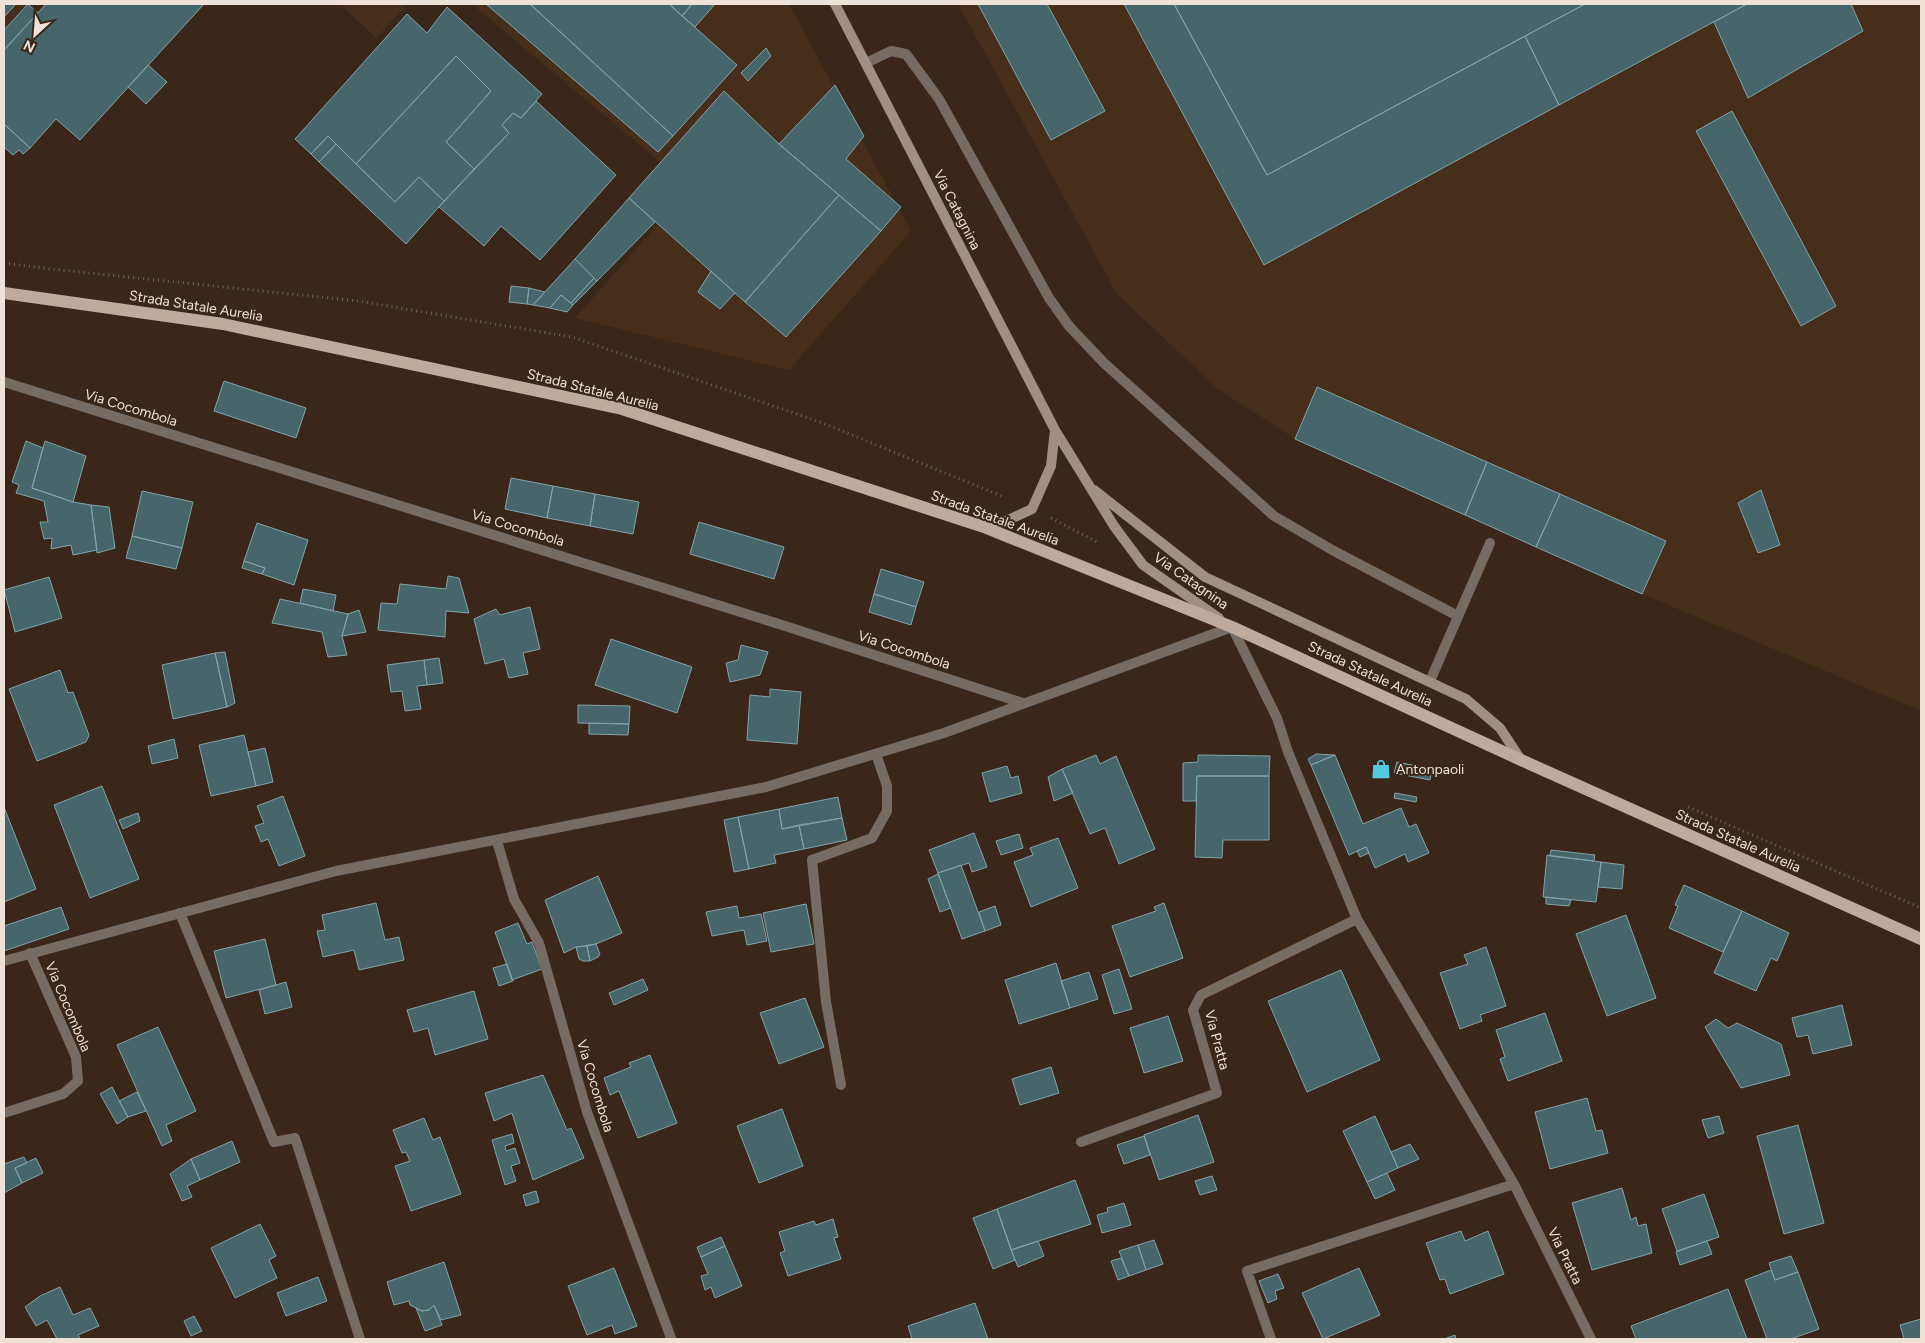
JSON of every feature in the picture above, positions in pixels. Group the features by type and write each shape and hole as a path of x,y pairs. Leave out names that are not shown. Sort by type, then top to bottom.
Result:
{"main road":[{"name":"Via Catagnina","path":"835,4 1055,430 1114,526 1143,566 1232,627"},
{"name":"Strada Statale Aurelia","path":"4,292 223,324 622,410 984,528 1232,627 1521,760 1921,939"},
{"path":"984,528 1006,521 1032,509 1051,466 1055,430"},
{"path":"1090,487 1205,577 1466,698 1500,728 1521,760"}],"street":[{"path":"866,63 891,51 906,54 939,99 1049,298 1069,326 1104,362 1274,516 1334,551 1458,616"},
{"name":"Via Cocombola","path":"4,382 772,622 1023,703"},
{"path":"1430,681 1490,543"},
{"name":"Via Cocombola","path":"4,961 336,871 766,787 944,733 1232,627"},
{"name":"Via Pratta","path":"1232,627 1277,718 1288,752 1357,918 1514,1184 1591,1339"},
{"path":"841,1085 826,1002 812,860 872,838 887,811 888,786 876,754"},
{"name":"Via Cocombola","path":"497,841 514,899 539,943 587,1112 671,1338"},
{"path":"180,913 274,1142 295,1138 360,1339"},
{"name":"Via Pratta","path":"1081,1142 1218,1093 1194,1010 1201,995 1357,918"},
{"name":"Via Cocombola","path":"4,1113 63,1094 78,1081 76,1056 30,953"},
{"path":"1271,1339 1247,1271 1514,1184"}],"path":[{"path":"4,263 358,301 572,338 820,422 1032,509 1102,545"},
{"path":"1687,806 1921,908"}],"shaded area":[{"path":"4,4 27,4 4,29"},
{"path":"340,4 408,4 376,38"},
{"path":"472,4 789,4 911,231 789,370 575,318 654,229 624,201 660,162"},
{"path":"958,4 1921,4 1921,711 1642,594 1295,439 1218,389 1117,294"}],"building":[{"path":"4,4 16,4 4,17"},
{"path":"28,4 38,13 4,50 4,30"},
{"path":"46,4 204,4 80,140 56,119 30,148 4,124 4,50"},
{"path":"486,4 530,4 673,136 658,152"},
{"path":"530,4 669,4 737,65 673,136"},
{"path":"669,4 692,4 682,16"},
{"path":"692,4 715,4 695,27 682,16"},
{"path":"978,4 1047,4 1105,111 1051,140"},
{"path":"1124,4 1174,4 1267,175 1525,36 1559,105 1264,265"},
{"path":"1174,4 1585,4 1267,175"},
{"path":"1585,4 1747,4 1559,105 1525,36"},
{"path":"1747,4 1851,4 1863,31 1748,98 1714,22"},
{"path":"447,7 542,94 521,118 513,113 502,125 509,133 474,169 446,142 491,91 456,56 356,164 328,136 311,154 295,139 407,14 427,33"},
{"path":"766,48 771,56 748,81 741,73"},
{"path":"456,56 491,91 446,142 474,169 444,201 419,177 395,202 356,164"},
{"path":"148,65 167,82 146,104 128,87"},
{"path":"835,85 864,136 846,159 901,207 881,231 779,144"},
{"path":"724,91 779,144 839,195 745,302 629,198"},
{"path":"536,101 616,175 540,260 501,226 484,246 439,207 509,133 502,125 513,113 521,118"},
{"path":"1732,111 1836,306 1801,326 1696,131"},
{"path":"4,124 30,148 23,154 19,150 13,155 4,149"},
{"path":"328,136 336,144 319,162 311,154"},
{"path":"336,144 395,202 419,177 444,201 406,244 319,162"},
{"path":"839,195 881,231 786,337 745,302"},
{"path":"629,198 655,222 597,281 575,259"},
{"path":"575,259 594,278 571,303 561,295 550,308 533,305"},
{"path":"711,271 735,293 720,309 698,292"},
{"path":"594,278 597,281 573,305 571,303"},
{"path":"511,286 529,288 527,304 509,302"},
{"path":"529,288 545,292 533,305 527,304"},
{"path":"561,295 573,305 567,312 550,308"},
{"path":"224,381 306,408 296,438 214,411"},
{"path":"1317,387 1487,462 1465,515 1295,439"},
{"path":"26,441 43,448 32,488 73,502 91,505 97,550 73,555 71,545 51,549 52,538 44,539 40,522 48,522 44,501 16,493 19,485 12,482"},
{"path":"45,441 86,456 73,502 32,488"},
{"path":"1487,462 1560,494 1536,547 1465,515"},
{"path":"511,478 553,486 547,518 505,509"},
{"path":"553,486 595,494 590,526 547,518"},
{"path":"1761,490 1780,545 1758,553 1738,503"},
{"path":"142,491 193,502 182,548 132,536"},
{"path":"595,494 639,502 633,534 590,526"},
{"path":"1560,494 1666,541 1642,594 1536,547"},
{"path":"91,505 109,507 115,548 97,553"},
{"path":"699,522 784,547 774,579 690,554"},
{"path":"257,523 308,540 294,585 262,574 265,568 244,561"},
{"path":"132,536 182,548 176,569 126,558"},
{"path":"244,561 265,568 262,574 242,568"},
{"path":"881,569 924,582 916,607 874,594"},
{"path":"448,576 459,578 469,613 446,611 445,637 378,630 381,603 397,604 400,584 446,589"},
{"path":"49,577 62,618 15,632 4,590"},
{"path":"303,589 336,595 333,611 300,603"},
{"path":"874,594 916,607 911,625 869,612"},
{"path":"280,599 348,614 342,636 347,655 328,657 322,632 272,623"},
{"path":"530,607 540,649 523,653 528,674 509,678 504,659 485,664 474,619 496,609 500,615"},
{"path":"359,610 366,632 342,636 348,614"},
{"path":"611,639 692,667 677,713 595,685"},
{"path":"741,645 768,652 760,675 730,682 726,663 738,660"},
{"path":"225,652 235,703 227,707 215,653"},
{"path":"215,653 227,707 173,719 162,665"},
{"path":"439,658 443,683 427,685 424,660"},
{"path":"424,660 427,685 417,686 421,709 405,711 402,691 391,692 387,665"},
{"path":"60,670 68,693 73,692 89,735 86,742 37,761 9,689"},
{"path":"770,689 801,692 797,744 747,740 750,695 770,697"},
{"path":"578,705 630,706 629,724 578,723"},
{"path":"589,723 629,724 628,735 589,734"},
{"path":"244,735 256,786 211,796 199,745"},
{"path":"174,739 178,758 152,764 148,746"},
{"path":"265,748 273,782 256,786 248,752"},
{"path":"1316,754 1335,755 1311,765 1308,759"},
{"path":"1096,755 1100,764 1116,756 1155,849 1119,864 1105,828 1090,834 1062,769"},
{"path":"1198,755 1270,756 1269,776 1197,776 1196,801 1183,801 1183,763 1198,762"},
{"path":"1335,755 1363,824 1401,808 1409,827 1416,824 1429,853 1408,862 1405,854 1375,868 1366,847 1349,855 1311,765"},
{"path":"1397,762 1432,769 1430,780 1394,773"},
{"path":"1007,766 1011,778 1018,776 1022,793 990,802 982,773"},
{"path":"1062,769 1073,793 1054,801 1048,777"},
{"path":"1197,776 1269,776 1269,840 1223,840 1222,858 1195,857"},
{"path":"102,786 139,879 90,898 54,805"},
{"path":"1395,793 1417,797 1416,802 1394,798"},
{"path":"283,796 305,856 279,866 268,839 261,842 255,826 264,823 257,806"},
{"path":"838,797 842,818 782,829 779,809"},
{"path":"4,807 36,889 4,902"},
{"path":"779,809 782,829 799,825 804,849 774,855 776,863 749,869 738,817"},
{"path":"138,813 140,821 123,829 119,820"},
{"path":"738,817 749,869 734,872 724,820"},
{"path":"842,818 847,840 804,849 799,825"},
{"path":"974,833 987,867 972,872 969,863 938,873 929,850"},
{"path":"1019,834 1023,848 1001,855 996,841"},
{"path":"1058,838 1078,888 1031,907 1014,862 1033,855 1030,848"},
{"path":"1366,847 1369,853 1360,857 1357,851"},
{"path":"1551,850 1595,855 1594,861 1550,856"},
{"path":"1547,855 1601,862 1596,902 1543,897"},
{"path":"1601,862 1624,865 1622,889 1598,887"},
{"path":"961,865 985,931 962,939 938,873"},
{"path":"938,874 951,908 940,912 928,879"},
{"path":"598,876 622,933 596,944 576,947 564,953 545,900"},
{"path":"1684,885 1742,911 1723,952 1669,928 1678,906 1675,905"},
{"path":"1546,897 1571,900 1569,906 1546,904"},
{"path":"376,903 385,940 399,937 404,960 359,970 354,950 323,957 317,931 325,930 322,915"},
{"path":"1164,903 1183,958 1130,977 1112,926 1156,911 1154,907"},
{"path":"806,904 814,944 771,952 763,913"},
{"path":"737,906 739,918 761,914 767,941 747,945 744,930 712,936 706,912"},
{"path":"995,906 1001,925 985,931 979,912"},
{"path":"61,907 69,929 4,951 4,926"},
{"path":"1742,911 1789,933 1777,961 1771,958 1756,991 1714,973"},
{"path":"1626,915 1656,998 1607,1016 1576,934"},
{"path":"518,923 527,944 532,942 542,969 512,980 495,932"},
{"path":"265,939 276,985 226,998 214,951"},
{"path":"596,944 600,954 590,961 587,946"},
{"path":"587,946 590,961 583,961 579,959 576,947"},
{"path":"1486,947 1506,1006 1480,1015 1482,1021 1460,1029 1440,973 1468,964 1464,955"},
{"path":"1056,963 1070,1008 1019,1024 1005,980"},
{"path":"507,964 513,981 499,986 493,968"},
{"path":"1119,969 1132,1009 1114,1014 1102,975"},
{"path":"1341,970 1380,1060 1307,1092 1268,1001"},
{"path":"1089,972 1098,999 1070,1008 1061,981"},
{"path":"643,979 648,990 614,1005 609,993"},
{"path":"286,982 292,1007 265,1014 259,990"},
{"path":"474,991 488,1039 435,1055 428,1028 414,1032 407,1010"},
{"path":"805,998 824,1047 779,1064 760,1013"},
{"path":"1842,1005 1852,1045 1813,1054 1808,1035 1797,1037 1792,1018"},
{"path":"1545,1013 1562,1061 1508,1081 1500,1059 1505,1057 1496,1030"},
{"path":"1168,1016 1183,1061 1144,1073 1130,1028"},
{"path":"1716,1019 1728,1028 1737,1023 1781,1044 1790,1075 1741,1088 1705,1027"},
{"path":"158,1027 196,1111 166,1125 172,1141 162,1146 117,1045"},
{"path":"650,1055 677,1123 638,1138 619,1091 610,1095 604,1078 631,1067 629,1063"},
{"path":"1051,1067 1059,1093 1020,1105 1012,1079"},
{"path":"543,1075 567,1130 571,1128 584,1158 533,1180 512,1113 494,1121 485,1093"},
{"path":"112,1087 128,1117 117,1124 100,1094"},
{"path":"137,1092 146,1111 128,1117 119,1101"},
{"path":"1587,1098 1596,1131 1602,1130 1608,1153 1550,1169 1535,1112"},
{"path":"782,1109 803,1166 759,1183 737,1126"},
{"path":"1198,1115 1214,1162 1159,1180 1144,1135"},
{"path":"1375,1116 1398,1168 1367,1182 1343,1131"},
{"path":"1719,1116 1724,1133 1708,1138 1702,1120"},
{"path":"424,1118 433,1140 440,1137 461,1194 411,1211 395,1166 410,1161 406,1152 402,1153 393,1130"},
{"path":"1798,1125 1824,1223 1784,1234 1757,1136"},
{"path":"512,1134 514,1143 505,1146 506,1151 515,1148 520,1163 511,1166 516,1181 505,1185 492,1140"},
{"path":"1144,1136 1150,1155 1124,1164 1117,1145"},
{"path":"232,1141 240,1162 200,1180 191,1159"},
{"path":"1410,1144 1419,1159 1398,1168 1391,1152"},
{"path":"24,1157 27,1163 15,1168 22,1183 4,1193 4,1164"},
{"path":"36,1158 43,1173 22,1183 15,1168"},
{"path":"191,1159 200,1180 187,1186 192,1197 182,1201 170,1174"},
{"path":"1387,1173 1395,1190 1375,1199 1367,1182"},
{"path":"1212,1176 1217,1190 1200,1195 1195,1181"},
{"path":"1075,1180 1091,1224 1011,1250 997,1209"},
{"path":"1622,1188 1631,1220 1636,1217 1638,1226 1646,1224 1652,1253 1592,1270 1572,1203"},
{"path":"536,1191 539,1202 526,1206 523,1195"},
{"path":"1704,1194 1719,1237 1677,1251 1662,1209"},
{"path":"1124,1203 1131,1225 1102,1233 1097,1215 1108,1212 1107,1208"},
{"path":"997,1209 1015,1260 993,1269 973,1218"},
{"path":"833,1219 838,1237 834,1238 841,1259 788,1276 780,1253 785,1251 779,1232 814,1221 816,1225"},
{"path":"260,1224 276,1256 269,1260 277,1278 235,1298 211,1248"},
{"path":"1461,1231 1465,1241 1488,1231 1504,1274 1450,1294 1445,1279 1440,1280 1426,1243"},
{"path":"721,1237 725,1246 701,1257 697,1247"},
{"path":"1154,1240 1163,1264 1146,1270 1138,1245"},
{"path":"1038,1241 1044,1256 1018,1267 1011,1250"},
{"path":"1707,1241 1712,1254 1680,1265 1676,1252"},
{"path":"1138,1245 1146,1270 1129,1276 1119,1251"},
{"path":"725,1246 742,1286 715,1298 711,1287 705,1290 701,1276 708,1274 701,1257"},
{"path":"1791,1256 1798,1272 1775,1280 1769,1263"},
{"path":"1121,1258 1129,1276 1118,1280 1111,1261"},
{"path":"444,1262 461,1315 441,1320 434,1305 429,1310 422,1311 410,1305 409,1301 394,1305 387,1282"},
{"path":"614,1268 637,1326 615,1334 612,1325 587,1335 568,1286"},
{"path":"1359,1268 1380,1315 1323,1339 1302,1293"},
{"path":"1771,1270 1775,1280 1798,1272 1819,1329 1791,1339 1767,1339 1745,1280"},
{"path":"1278,1274 1284,1288 1275,1291 1277,1299 1268,1303 1259,1281"},
{"path":"318,1277 327,1301 286,1316 277,1293"},
{"path":"60,1287 73,1315 90,1308 99,1326 78,1335 80,1339 57,1339 47,1320 36,1326 25,1307 40,1296"},
{"path":"1728,1289 1747,1339 1636,1339 1631,1326"},
{"path":"975,1303 988,1339 912,1339 908,1326"},
{"path":"434,1305 442,1325 425,1331 416,1308 422,1311 429,1310"},
{"path":"194,1316 202,1331 191,1336 184,1321"},
{"path":"1921,1319 1921,1339 1904,1339 1900,1325"},
{"path":"1455,1335 1456,1339 1444,1339"}],"place":[{"name":"Antonpaoli","path":"1381,769"}]}
